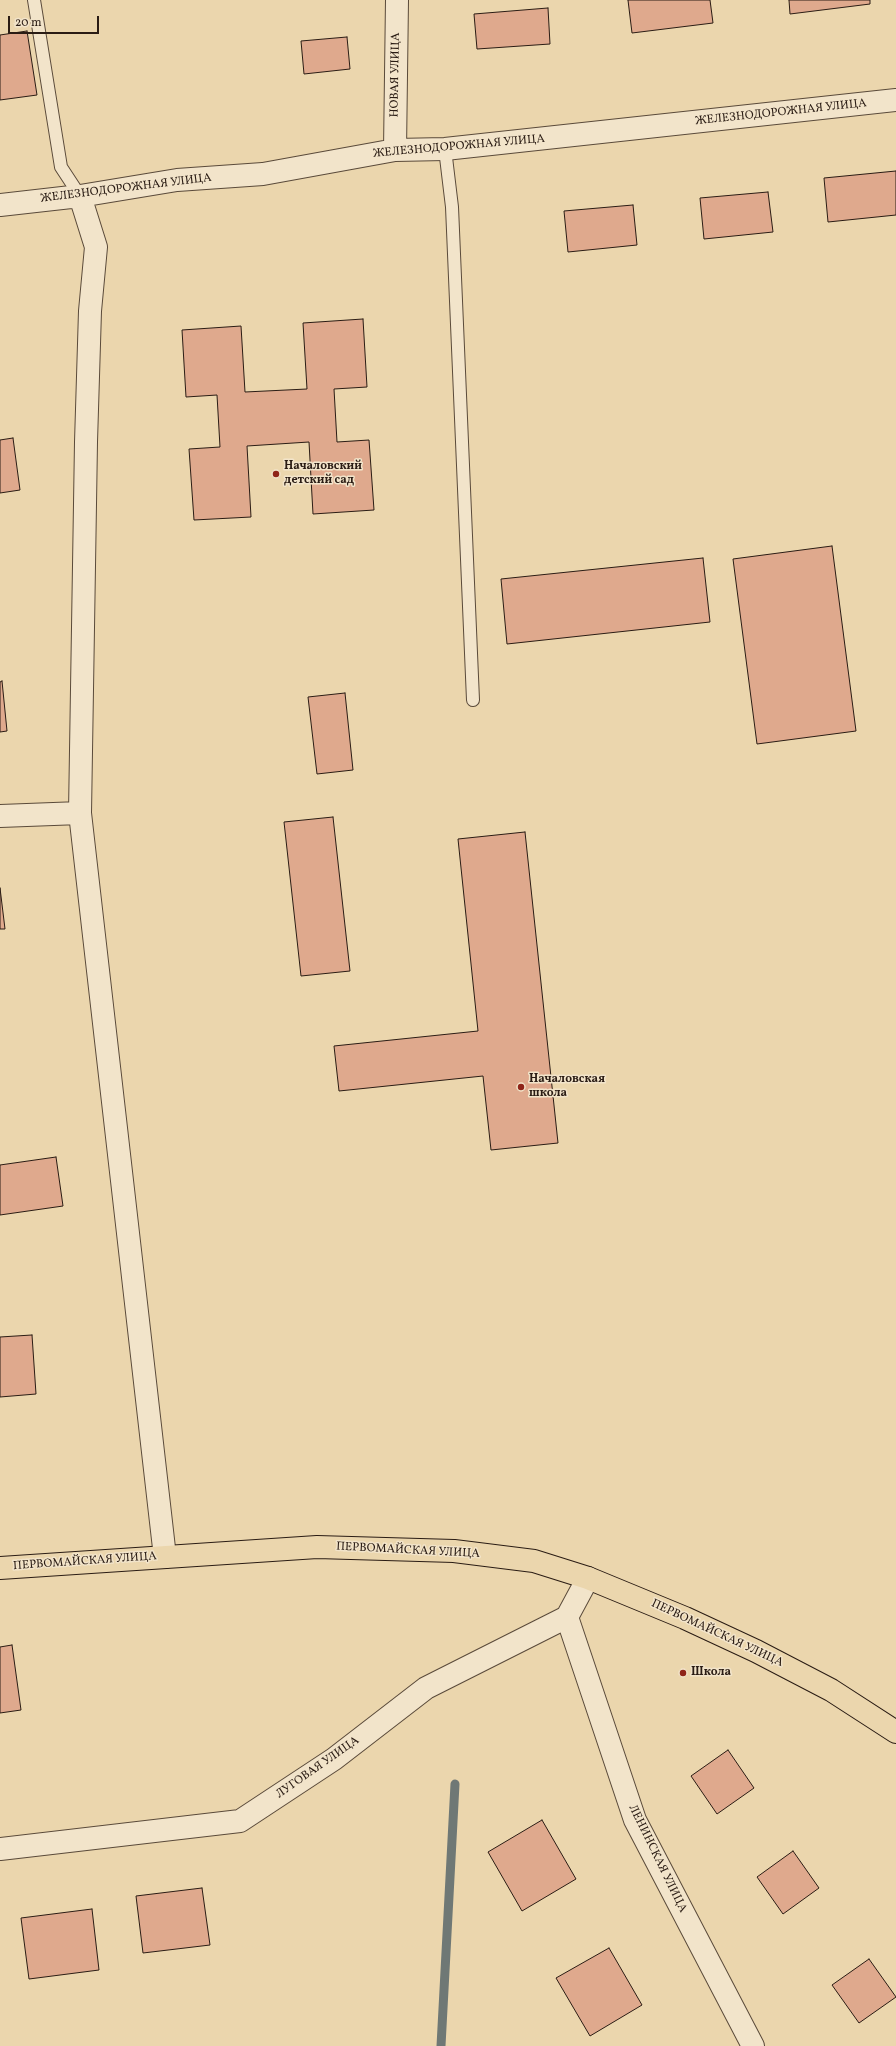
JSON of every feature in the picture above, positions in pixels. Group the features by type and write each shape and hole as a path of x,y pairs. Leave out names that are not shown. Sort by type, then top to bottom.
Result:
{"main road":[{"name":"ПЕРВОМАЙСКАЯ УЛИЦА","path":"0,1568 317,1547 454,1551 534,1561 588,1578 685,1618 756,1651 831,1690 896,1732"}],"street":[{"name":"НОВАЯ УЛИЦА","path":"395,150 397,0"},
{"name":"ЖЕЛЕЗНОДОРОЖНАЯ УЛИЦА","path":"0,205 80,196 177,180 263,174 395,150 445,150 896,100"},
{"path":"80,196 96,247 90,311 86,442 80,813 165,1557"},
{"path":"0,816 80,813"},
{"path":"567,1617 588,1578"},
{"name":"ЛУГОВАЯ УЛИЦА","path":"0,1848 240,1821 334,1759 426,1688 567,1617"},
{"name":"ЛЕНИНСКАЯ УЛИЦА","path":"567,1617 635,1820 752,2046"}],"lane":[{"path":"34,0 61,167 80,196"},
{"path":"445,150 452,207 473,700"}],"building":[{"path":"628,0 710,0 713,23 632,33"},
{"path":"789,0 870,0 870,4 790,14"},
{"path":"548,8 550,44 477,49 474,14"},
{"path":"27,31 37,95 0,100 0,35"},
{"path":"347,37 350,69 304,74 301,41"},
{"path":"896,171 896,215 828,222 824,178"},
{"path":"768,192 773,232 704,239 700,198"},
{"path":"633,205 637,245 568,252 564,211"},
{"path":"363,319 367,387 334,389 337,442 369,440 374,510 313,514 309,442 247,446 251,517 194,520 189,449 220,447 217,395 186,397 182,330 241,326 245,392 307,389 303,323"},
{"path":"13,438 20,490 0,493 0,440"},
{"path":"832,546 856,731 757,744 733,559"},
{"path":"703,558 710,622 507,644 501,579"},
{"path":"2,681 7,731 0,732 0,682"},
{"path":"345,693 353,770 317,774 308,697"},
{"path":"333,817 350,971 301,976 284,822"},
{"path":"525,832 558,1143 491,1150 483,1076 339,1091 334,1046 478,1031 458,839"},
{"path":"0,888 5,929 0,929"},
{"path":"56,1157 63,1206 0,1215 0,1165"},
{"path":"32,1335 36,1394 0,1397 0,1337"},
{"path":"12,1645 21,1710 0,1713 0,1647"},
{"path":"728,1750 754,1788 717,1814 691,1776"},
{"path":"542,1820 576,1879 522,1911 488,1852"},
{"path":"793,1851 819,1888 783,1914 757,1877"},
{"path":"202,1888 210,1945 143,1953 136,1896"},
{"path":"92,1909 99,1970 29,1979 21,1918"},
{"path":"609,1948 642,2005 590,2036 556,1978"},
{"path":"869,1959 896,1997 859,2023 832,1985"}],"waterway":[{"path":"441,2046 455,1784"}],"place":[{"name":"Началовский детский сад","path":"276,474"},
{"name":"Началовская школа","path":"521,1087"},
{"name":"Школа","path":"683,1673"}]}
